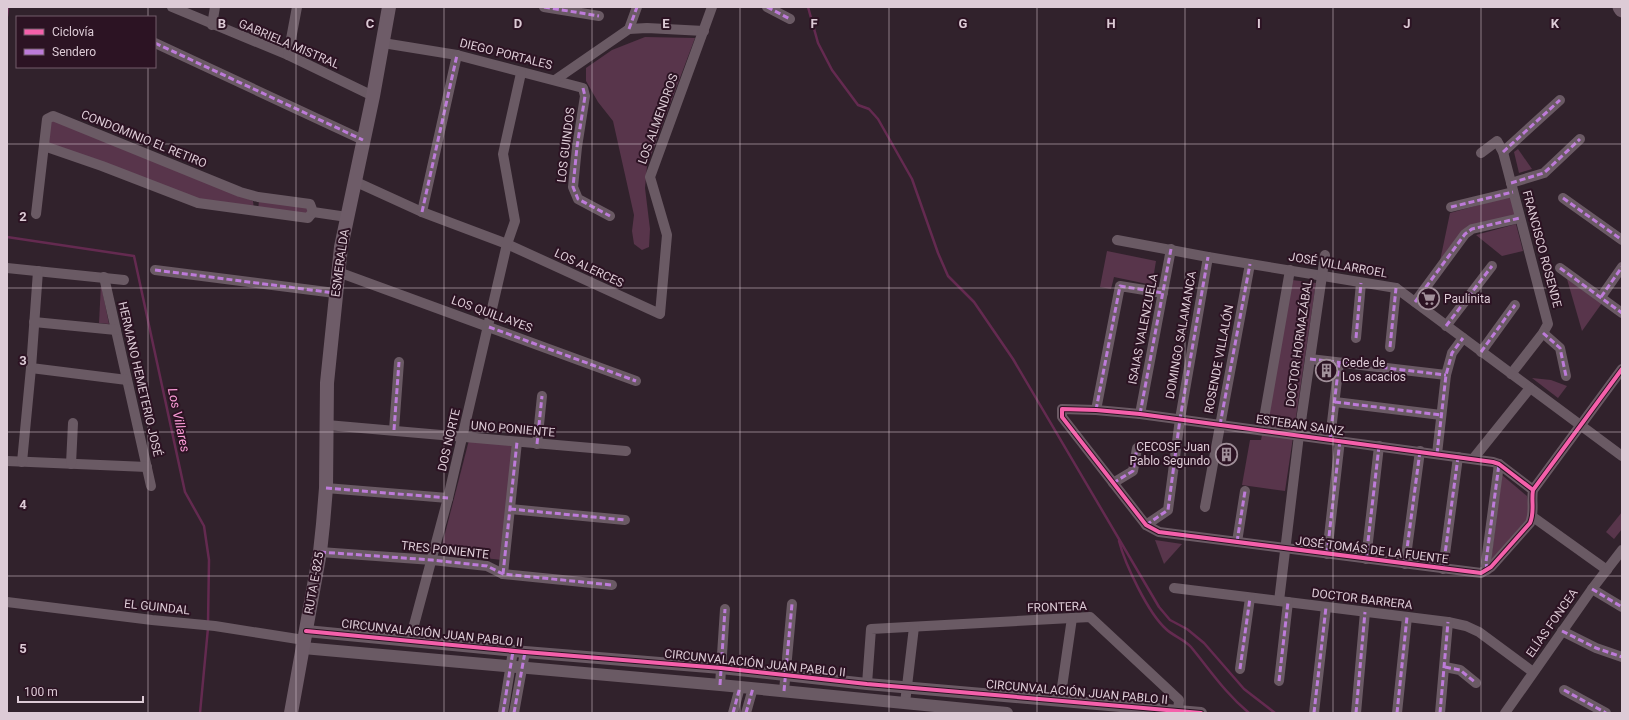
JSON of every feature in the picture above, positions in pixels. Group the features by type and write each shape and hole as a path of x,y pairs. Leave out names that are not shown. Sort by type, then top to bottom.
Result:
{"main road":[{"name":"ESMERALDA","path":"323,524 326,488 327,383 335,293 341,247 373,96 389,7"},
{"name":"RUTA E-825","path":"291,713 320,552 323,524"}],"street":[{"name":"GABRIELA MISTRAL","path":"172,7 212,25 288,55 373,96"},
{"path":"212,25 215,7"},
{"path":"288,55 297,7"},
{"path":"544,7 599,16"},
{"path":"637,7 629,29 646,28 704,31"},
{"name":"LOS ALMENDROS","path":"660,314 667,235 650,177 712,7"},
{"path":"768,7 790,19"},
{"name":"DIEGO PORTALES","path":"383,43 457,55 521,73 554,80 629,29"},
{"path":"156,42 363,140"},
{"path":"422,212 457,55"},
{"path":"507,244 515,220 503,154 521,73"},
{"name":"LOS GUINDOS","path":"554,80 583,88 584,90 585,96 577,147 573,187 578,199 610,216"},
{"path":"1482,153 1497,141 1503,152 1560,100"},
{"name":"CONDOMINIO EL RETIRO","path":"36,214 47,119 53,116 240,192 258,197 310,204 313,212"},
{"path":"1451,207 1512,187 1544,174 1580,140"},
{"name":"CONDOMINIO EL RETIRO","path":"44,146 102,166 198,204 308,218 313,212"},
{"name":"FRANCISCO ROSENDE","path":"1503,152 1548,324 1543,333"},
{"name":"LOS ALERCES","path":"354,181 422,212 507,244 660,314"},
{"path":"256,212 258,197"},
{"path":"1563,198 1622,240"},
{"name":"CONDOMINIO EL RETIRO","path":"313,212 347,217"},
{"path":"1415,302 1464,234 1472,230 1520,218"},
{"name":"JOSÉ VILLARROEL","path":"1117,240 1208,257 1396,288 1622,456"},
{"name":"DOS NORTE","path":"410,640 463,437 507,244"},
{"name":"ISAIAS VALENZUELA","path":"1140,414 1171,249"},
{"name":"DOCTOR HORMAZÁBAL","path":"1280,681 1286,548 1299,435 1325,255"},
{"name":"DOMINGO SALAMANCA","path":"1146,525 1168,510 1180,419 1208,257"},
{"name":"ROSENDE VILLALÓN","path":"1206,507 1250,264"},
{"path":"1446,326 1492,266"},
{"path":"1601,298 1622,266"},
{"path":"7,268 124,280"},
{"path":"1560,268 1622,313"},
{"path":"155,270 335,293"},
{"path":"1262,430 1290,270"},
{"path":"22,462 38,271"},
{"name":"LOS QUILLAYES","path":"338,272 636,381"},
{"name":"HERMANO HEMETERIO JOSÉ","path":"104,277 150,486"},
{"path":"1356,338 1361,283"},
{"path":"1096,410 1120,286 1163,293"},
{"path":"1390,347 1396,288"},
{"path":"1482,352 1515,305"},
{"path":"34,322 116,330"},
{"path":"1511,374 1543,333 1560,348 1566,376"},
{"path":"1437,454 1440,415 1446,375 1452,353 1463,338"},
{"path":"1310,359 1446,375"},
{"path":"394,430 399,362"},
{"path":"1327,554 1335,440 1334,402 1339,363"},
{"path":"31,368 127,380"},
{"path":"1487,570 1530,523 1533,517 1531,498 1533,490 1581,425 1619,381 1622,370"},
{"path":"1473,459 1530,388"},
{"path":"537,444 542,396"},
{"path":"1334,402 1440,415"},
{"name":"ESTEBAN SAINZ","path":"1062,417 1062,409 1140,414 1473,459 1499,464 1533,490"},
{"name":"JOSÉ TOMÁS DE LA FUENTE","path":"1062,417 1146,525 1159,532 1443,569 1481,573 1487,570"},
{"path":"71,464 73,423"},
{"name":"UNO PONIENTE","path":"327,425 626,451"},
{"path":"503,574 517,442"},
{"path":"1366,559 1379,446"},
{"path":"1113,483 1133,471 1137,448"},
{"path":"1405,564 1420,452"},
{"path":"1443,569 1458,457"},
{"path":"7,461 147,467"},
{"path":"1487,570 1486,562 1499,464"},
{"path":"326,488 448,498"},
{"path":"1237,542 1245,491"},
{"path":"510,509 625,520"},
{"path":"1533,517 1607,570"},
{"name":"ELÍAS FONCEA","path":"1504,713 1562,630 1622,550"},
{"name":"TRES PONIENTE","path":"320,552 432,560 487,566 503,574 612,585"},
{"name":"DOCTOR BARRERA","path":"1174,588 1448,622 1466,626 1479,632 1533,672"},
{"path":"1592,589 1622,607"},
{"path":"1240,669 1250,598"},
{"name":"EL GUINDAL","path":"7,602 152,620 215,626 304,640"},
{"path":"784,691 792,604"},
{"path":"1314,713 1326,607"},
{"path":"720,685 725,609"},
{"path":"1356,713 1364,612"},
{"name":"FRONTERA","path":"867,684 871,629 1090,617 1179,700 1178,712"},
{"path":"1397,713 1407,617"},
{"path":"1060,701 1072,618"},
{"path":"1440,713 1448,622"},
{"path":"905,703 914,627"},
{"path":"1562,630 1596,648 1622,657"},
{"name":"CIRCUNVALACIÓN JUAN PABLO II","path":"304,640 410,640 519,651 722,668 907,688 1201,713"},
{"name":"CIRCUNVALACIÓN JUAN PABLO II","path":"304,640 523,668 905,703 936,710 1007,713"},
{"path":"503,713 511,666 519,651"},
{"path":"514,713 523,668 519,651"},
{"path":"1445,667 1460,670 1476,683"},
{"path":"733,713 740,687"},
{"path":"746,713 753,688"},
{"path":"1564,690 1606,713"}],"shaded area":[{"path":"645,37 695,38 647,166 645,188 650,229 649,247 642,250 634,244 632,231 634,215 613,121 598,102 586,81 586,68 612,50"},
{"path":"53,120 253,201 254,210 196,201 47,143 49,123"},
{"path":"1518,149 1532,169 1519,173 1514,152"},
{"path":"1511,196 1515,216 1469,227 1440,261 1450,213"},
{"path":"259,200 309,205 306,217 258,212"},
{"path":"1516,224 1523,251 1502,256 1476,235"},
{"path":"1107,251 1156,261 1152,285 1114,277 1111,289 1100,287"},
{"path":"1567,279 1602,303 1582,331"},
{"path":"1292,280 1316,283 1285,491 1242,485 1250,440 1261,440"},
{"path":"101,284 109,324 99,323"},
{"path":"1532,378 1551,380 1567,386 1558,398"},
{"path":"469,440 515,445 502,560 440,553"},
{"path":"1502,475 1527,496 1530,516 1491,560"},
{"path":"1622,512 1622,529 1614,539 1606,532"},
{"path":"1155,540 1182,544 1164,564"}],"waterway":[{"name":"Los Villares","path":"7,16 8,7"},
{"path":"808,7 818,43 832,70 858,105 869,109 878,119 912,179 938,253 948,276 974,302 1013,359 1159,607 1170,620 1187,629 1204,643 1244,689 1275,713"},
{"name":"Los Villares","path":"7,237 134,256 185,492 204,526 209,560 208,623"},
{"path":"1119,541 1126,562 1138,588 1159,622 1191,647 1225,689 1249,713"},
{"name":"Los Villares","path":"200,713 208,628"}],"marked path":[{"path":"544,7 599,16"},
{"path":"629,29 637,7"},
{"path":"767,7 790,19"},
{"path":"156,43 363,140"},
{"path":"422,212 457,55"},
{"path":"583,88 585,96 577,147 573,187 578,199 610,216"},
{"path":"1503,152 1560,100"},
{"path":"1511,183 1544,173 1580,139"},
{"path":"1451,207 1513,192"},
{"path":"1563,198 1622,240"},
{"path":"1415,302 1465,234 1472,229 1520,218"},
{"path":"1140,414 1171,249"},
{"path":"1146,525 1168,510 1180,419 1208,257"},
{"path":"1220,425 1250,264"},
{"path":"1446,326 1492,266"},
{"path":"1601,297 1622,267"},
{"path":"1560,268 1622,313"},
{"path":"155,270 335,293"},
{"path":"1356,338 1361,283"},
{"path":"1096,410 1120,286 1163,293"},
{"path":"1390,347 1396,288"},
{"path":"1481,352 1515,305"},
{"path":"489,327 636,381"},
{"path":"1543,333 1560,348 1566,376"},
{"path":"1437,454 1446,375 1452,353 1463,338"},
{"path":"1310,359 1446,375"},
{"path":"394,430 399,362"},
{"path":"1330,439 1339,363"},
{"path":"537,444 542,396"},
{"path":"1335,402 1441,415"},
{"path":"1327,554 1340,440"},
{"path":"503,574 517,442"},
{"path":"1366,559 1379,446"},
{"path":"1113,483 1133,471 1137,448"},
{"path":"1405,564 1420,451"},
{"path":"1443,569 1458,457"},
{"path":"1487,570 1486,562 1499,464"},
{"path":"326,488 448,498"},
{"path":"1237,542 1245,491"},
{"path":"510,509 625,520"},
{"path":"320,552 432,560 487,566 503,574 612,585"},
{"path":"1592,589 1622,607"},
{"path":"1240,669 1250,598"},
{"path":"1279,681 1288,602"},
{"path":"784,691 792,604"},
{"path":"1314,713 1326,607"},
{"path":"720,685 725,609"},
{"path":"1356,713 1365,612"},
{"path":"1397,713 1407,617"},
{"path":"1440,713 1448,622"},
{"path":"1562,631 1596,648 1622,657"},
{"path":"503,713 513,651"},
{"path":"514,713 525,652"},
{"path":"1445,667 1460,670 1476,683"},
{"path":"733,713 740,687"},
{"path":"746,713 753,688"},
{"path":"1564,690 1606,713"}],"cycle path":[{"path":"1533,490 1499,464 1493,462 1140,414 1062,409 1062,417 1146,525 1159,532 1481,573 1491,567 1530,523 1532,515 1533,490 1622,369"},
{"path":"306,631 525,652 721,668 867,684 1201,713"}],"place":[{"name":"Paulinita","path":"1428,299"},
{"name":"Cede de Los acacios","path":"1327,370"},
{"name":"CECOSF Juan Pablo Segundo","path":"1226,454"}]}
